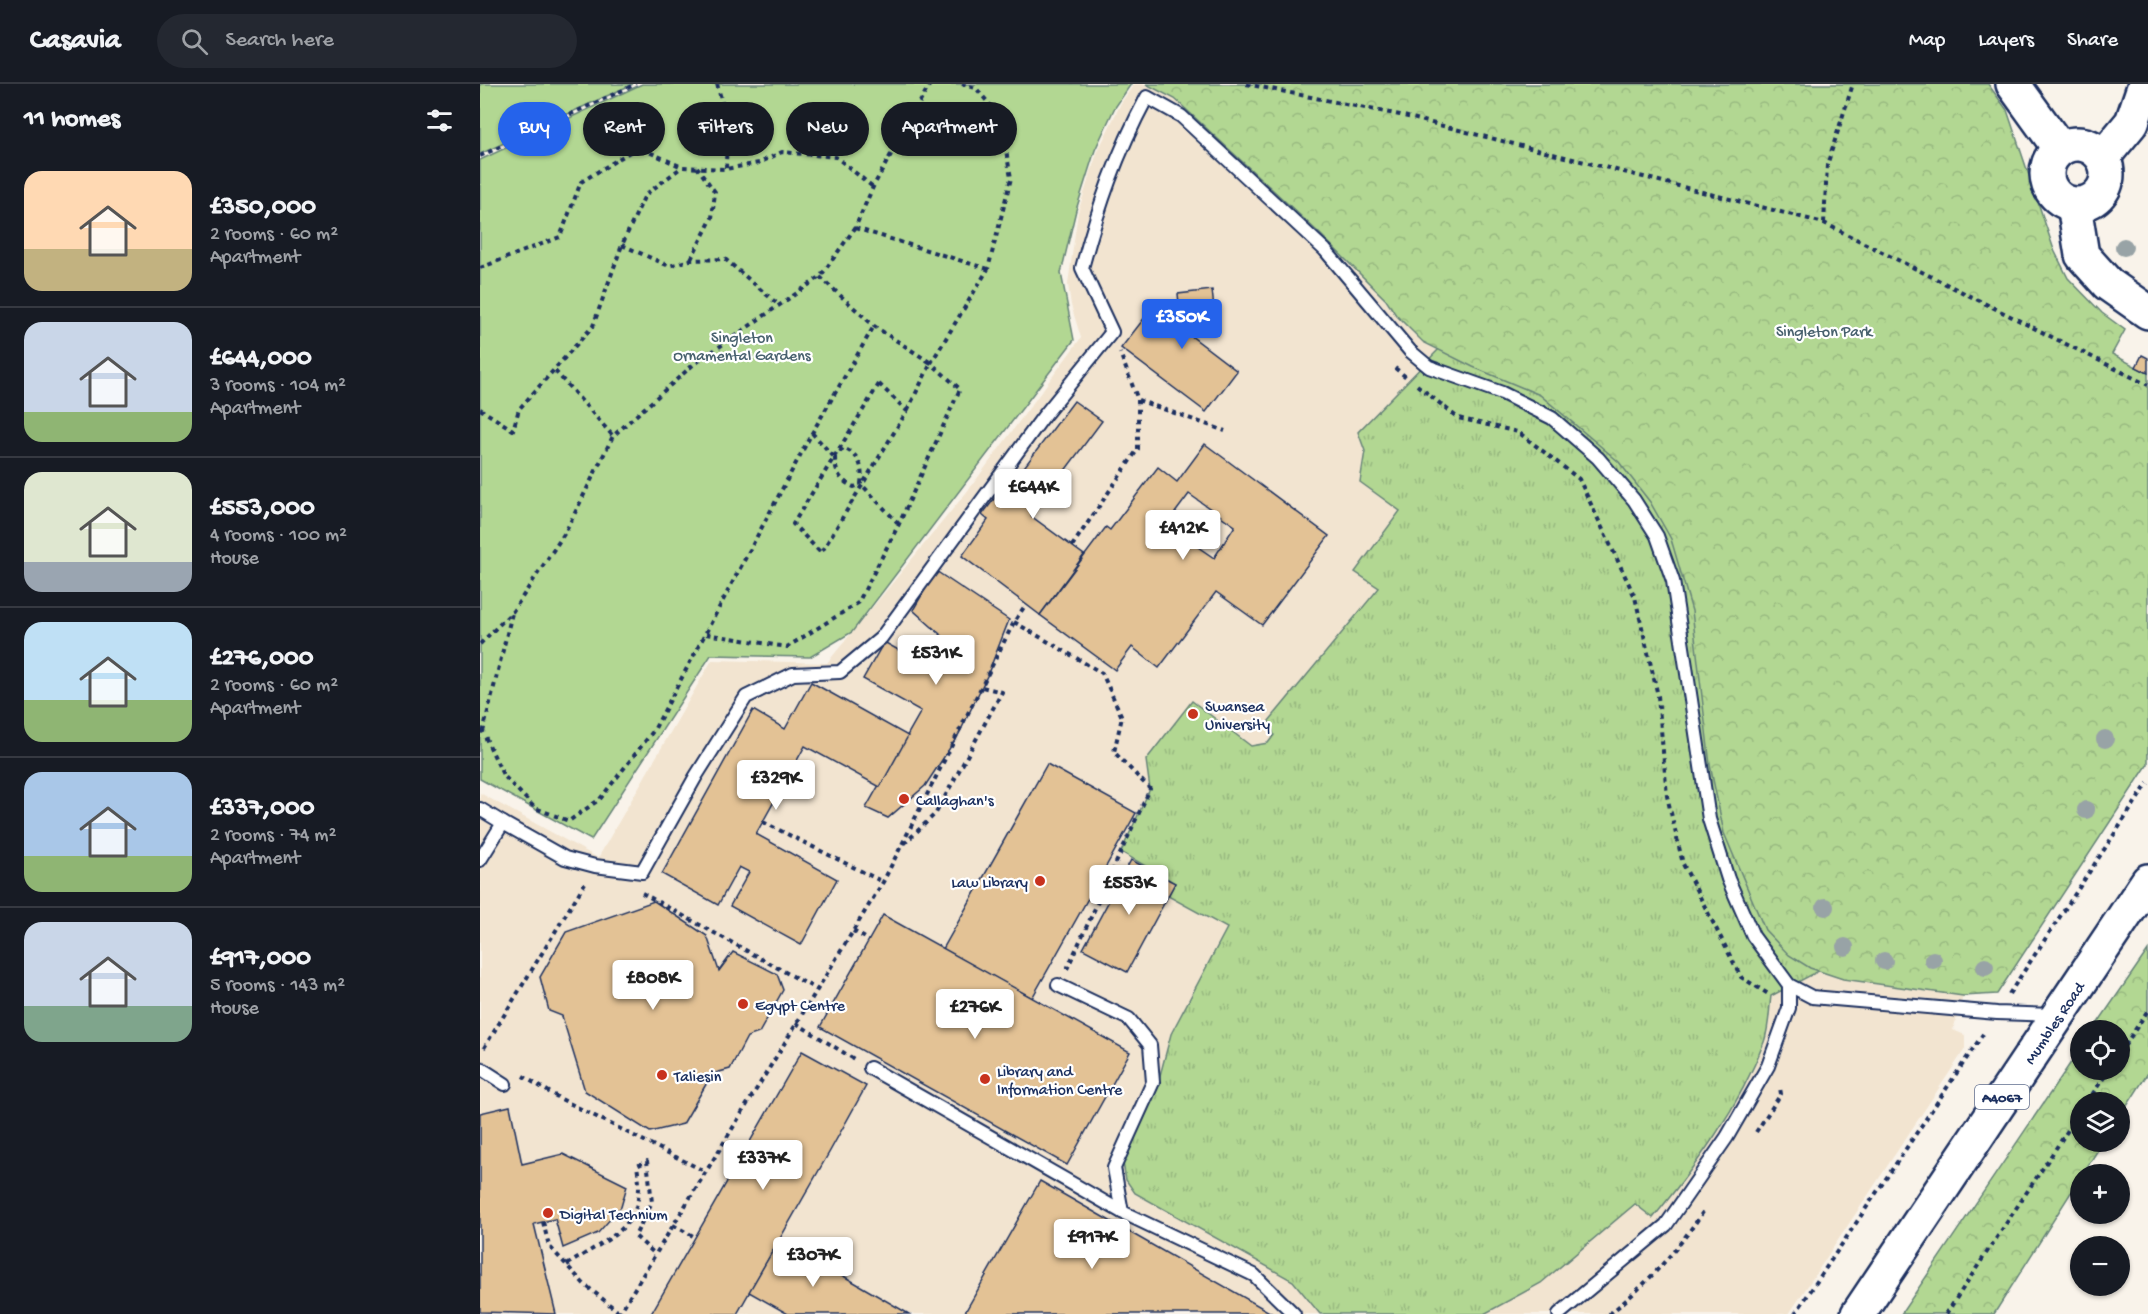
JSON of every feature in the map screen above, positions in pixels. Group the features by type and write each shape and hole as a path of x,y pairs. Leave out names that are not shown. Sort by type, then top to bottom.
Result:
{"main road":[{"path":"2013,84 2060,149"},
{"path":"2103,157 2132,122 2145,84"},
{"path":"2075,143 2091,146 2103,157 2108,173 2104,190 2091,201 2074,205 2060,200 2050,189 2046,175 2050,160 2060,149 2075,143"},
{"path":"2074,205 2082,255 2108,284 2148,312"},
{"name":"Mumbles Road","path":"1858,1314 2148,881"}],"lane":[{"path":"480,809 565,858 596,866 642,872 696,776 746,697 793,674 840,672 881,638 1042,417 1112,332 1082,268 1097,213 1120,148 1147,97 1181,116 1324,250 1410,351 1430,367 1502,393 1552,418 1598,458 1635,500 1657,536 1673,581 1709,819 1728,879 1753,936 1789,985 1812,997 1997,1013 2058,1015"},
{"path":"480,860 503,823"},
{"path":"1559,1314 1666,1225 1727,1137 1768,1065 1789,1008 1789,985"},
{"path":"1058,986 1128,1019 1150,1045 1153,1082 1114,1168 1122,1212"},
{"path":"480,1068 505,1084"},
{"path":"870,1068 1122,1212 1254,1275 1294,1314"}],"path":[{"path":"480,156 636,84"},
{"path":"717,84 727,121 726,169"},
{"path":"480,644 513,611 566,531 613,436 693,365 820,278 855,228 873,187 930,84"},
{"path":"907,411 879,384 793,524 821,553 907,411 931,363 988,269 1011,178 1000,117 976,88 962,84"},
{"path":"1246,84 1400,115 1824,223 2148,385"},
{"path":"1824,223 1827,165 1853,84"},
{"path":"480,268 560,237 581,182 638,147 682,167 726,169 759,163 782,152 836,157 873,187"},
{"path":"690,260 712,218 715,192 697,166"},
{"path":"480,409 513,430 519,409 593,326 622,245 645,195 682,167"},
{"path":"855,228 988,269"},
{"path":"622,245 669,266 690,260 725,259 780,306"},
{"path":"706,634 787,647 858,603 899,524 960,389 931,363 874,326 820,278"},
{"path":"513,611 482,731 503,775 535,808 569,821 600,799 654,730 812,433 874,326"},
{"path":"1072,546 1138,449 1138,400 1112,332"},
{"path":"1395,369 1458,418 1518,432 1579,479 1635,597 1658,696 1667,796 1683,864 1741,977 1789,1008"},
{"path":"555,371 613,436"},
{"path":"1138,400 1225,431"},
{"path":"812,433 835,457"},
{"path":"843,448 853,452 863,470 861,484 854,487 845,484 835,467 835,457 843,448"},
{"path":"861,484 899,524"},
{"path":"543,1222 549,1246 584,1284 619,1313 883,882 1014,622 1026,604"},
{"path":"1014,622 1102,673 1122,717 1114,752 1150,789 1058,986"},
{"path":"902,847 936,813 1002,692 982,687"},
{"path":"1795,1314 2148,783"},
{"path":"763,822 883,882"},
{"path":"480,1054 596,866"},
{"path":"635,889 816,989"},
{"path":"853,931 869,940"},
{"path":"2130,1038 2148,1010"},
{"path":"796,1023 870,1068"},
{"path":"521,1075 559,1098 706,1172"},
{"path":"1755,1133 1781,1094 1777,1078"},
{"path":"1946,1314 2070,1127"},
{"path":"567,1265 631,1222 638,1206 637,1166 647,1161 652,1202 635,1236 655,1254"},
{"path":"1610,1314 1625,1302 1683,1242 1709,1203"},
{"path":"673,1225 695,1237"}],"shaded area":[{"name":"Swansea University","path":"1134,84 1146,84 1175,99 1367,279 1413,333 1435,349 1473,367 1843,979 1963,996 1953,1030 1965,1035 1965,1049 1789,1314 480,1314 480,793 598,858 712,660 827,663 970,488 1081,338 1071,305 1068,284 1078,212 1097,153 1121,103"}],"green space":[{"path":"480,84 633,84 594,102 583,102 583,107 571,112 571,102 498,102 498,146 480,154"},
{"name":"Singleton Ornamental Gardens","path":"642,84 1131,84 1114,109 1095,150 1076,210 1061,273 1074,340 852,632 810,657 711,655 591,840 480,779 480,160 498,152 498,156 571,156 571,117 583,112 583,156 665,156 665,102 604,102"},
{"name":"Singleton Park","path":"1146,84 1988,84 2007,110 2054,250 2068,278 2102,313 2125,330 2112,354 2148,373 2148,764 1997,994 1963,996 1843,979 1810,968 1789,955 1765,930 1724,833 1710,765 1692,611 1671,539 1650,502 1619,462 1540,395 1473,367 1423,342 1396,315 1386,300 1319,233 1175,99"},
{"path":"1480,307 1675,515 1819,971 1771,996 1766,1037 1742,1090 1701,1156 1653,1218 1635,1204 1541,1283 1484,1314 1320,1314 1293,1281 1135,1193 1126,1180 1123,1163 1158,1083 1171,1034 1227,928 1168,896 1175,883 1121,852 1150,789 1146,760 1192,701 1251,746 1268,743 1274,735 1269,721 1379,588 1355,572 1400,511 1360,482 1365,451 1358,432"},
{"path":"2148,950 2148,1073 2130,1101 2130,1092 2070,1092 2070,1152 2097,1152 2089,1164 2070,1164 2070,1194 1994,1314 1901,1314 2070,1064 2070,1080 2130,1080 2130,1020 2100,1020"}],"building":[{"path":"1212,290 1216,326 1188,328 1186,332 1237,371 1206,412 1121,348 1153,307 1178,326 1181,321 1178,294"},
{"path":"2142,355 2148,358 2148,373 2136,367"},
{"path":"1074,401 1102,421 1031,516 1084,555 1040,615 962,556 988,520 982,515 1000,491 1004,494"},
{"path":"1205,444 1329,536 1262,625 1216,592 1159,668 1132,647 1115,670 1040,615 1106,527 1110,530 1158,467 1177,482","holes":["1189,494 1235,526 1214,558 1166,525"]},
{"path":"936,571 1009,620 987,676 959,734 925,786 888,818 866,808 921,711 863,679 884,642 931,668 949,642 913,610"},
{"path":"811,682 908,736 880,787 805,746 756,834 837,879 801,945 730,906 749,872 739,867 718,905 662,874 753,710 785,729"},
{"name":"Law Library","path":"1047,764 1136,813 1032,998 943,949"},
{"path":"1131,860 1175,883 1127,972 1083,949"},
{"path":"654,901 707,936 719,971 733,952 777,974 783,990 759,1033 747,1037 730,1069 712,1074 683,1124 650,1132 585,1091 562,1016 549,1011 540,977 566,932"},
{"name":"Library and Information Centre","path":"883,915 1130,1052 1067,1165 820,1027"},
{"path":"802,1051 866,1086 737,1314 651,1314"},
{"name":"Digital Technium","path":"510,1106 522,1164 563,1154 627,1186 621,1207 598,1233 563,1248 555,1219 534,1224 556,1314 480,1312 480,1113"},
{"path":"1040,1181 1124,1229 1273,1314 964,1314"},
{"path":"779,1240 909,1314 788,1314 749,1292"}],"place":[{"name":"Swansea University","path":"1193,714"},
{"name":"Callaghan's","path":"904,799"},
{"name":"Law Library","path":"1040,881"},
{"name":"Egypt Centre","path":"743,1004"},
{"name":"Taliesin","path":"662,1075"},
{"name":"Library and Information Centre","path":"985,1079"},
{"name":"Digital Technium","path":"548,1213"}]}
